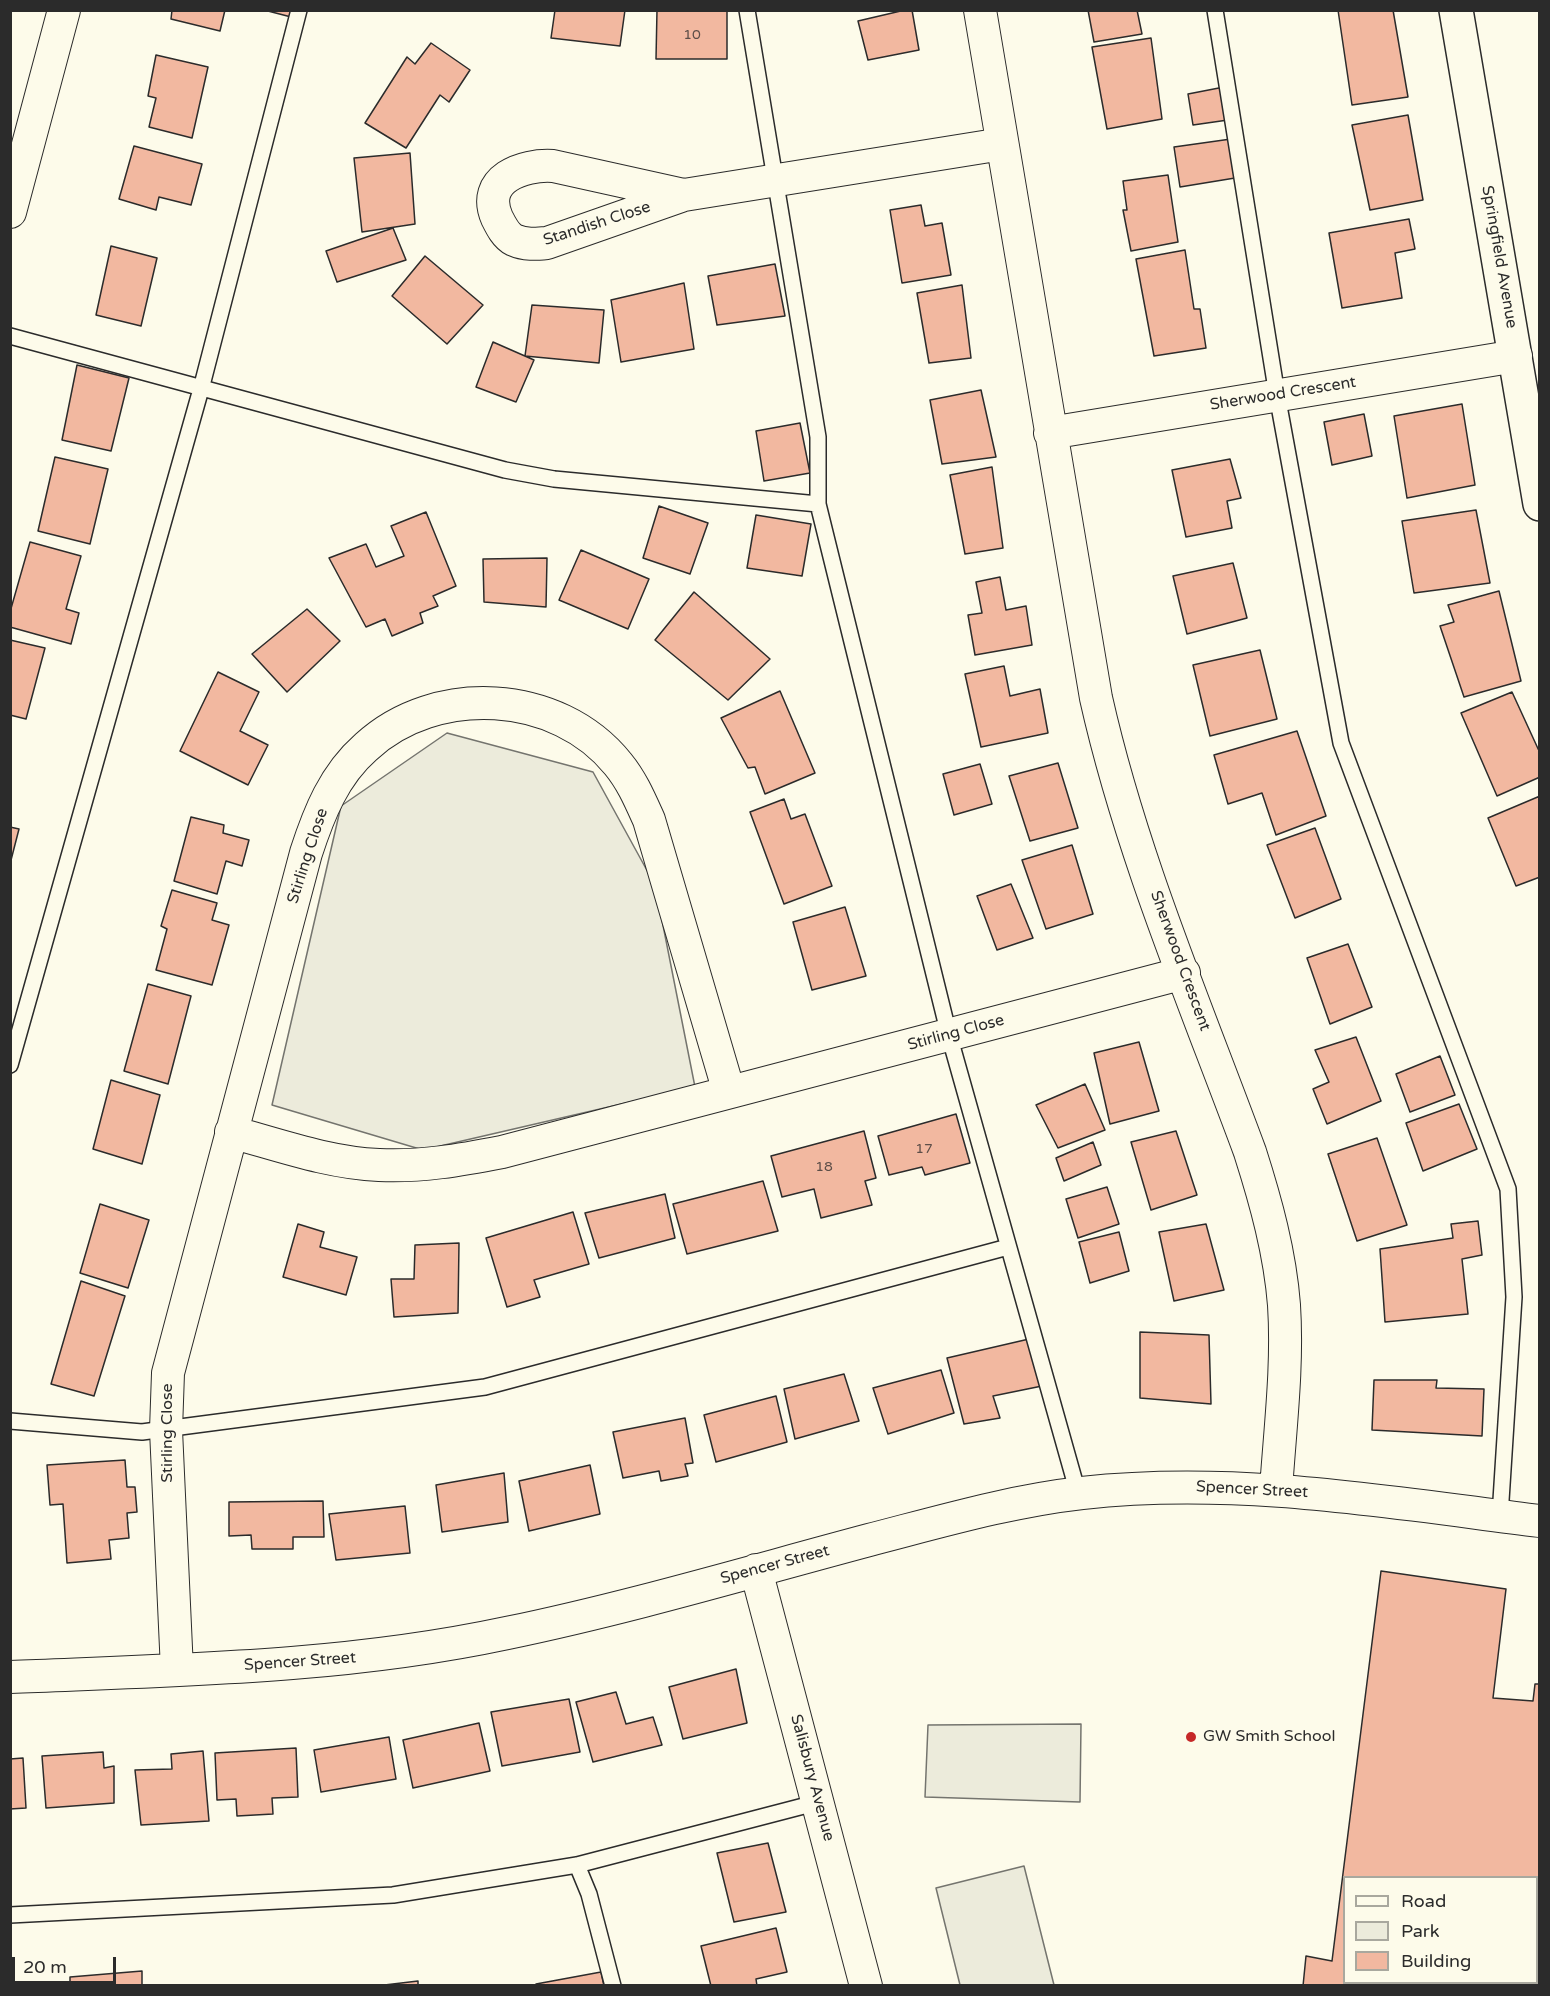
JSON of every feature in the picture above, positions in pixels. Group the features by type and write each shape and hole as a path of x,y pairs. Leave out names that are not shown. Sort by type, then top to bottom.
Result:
{"street":[{"path":"10,212 64,10"},
{"name":"Sherwood Crescent","path":"980,10 1050,433 1096,698 1109,755 1126,815 1267,1204 1278,1257 1285,1340 1276,1490"},
{"name":"Springfield Avenue","path":"1456,10 1516,356 1539,504"},
{"name":"Standish Close","path":"684,195 553,166 536,165 518,169 507,175 499,185 494,199 495,212 501,227 512,239 529,244 547,243 684,195 1002,144"},
{"name":"Sherwood Crescent","path":"1050,433 1516,356"},
{"name":"Stirling Close","path":"177,1670 166,1430 167,1384 172,1356 306,853 327,797 364,748 386,730 411,716 446,706 482,703 520,706 552,715 586,735 617,762 635,789 649,820 729,1092"},
{"name":"Stirling Close","path":"231,1132 352,1162 377,1165 436,1164 502,1152 1184,974"},
{"name":"Spencer Street","path":"10,1677 318,1663 401,1652 507,1633 993,1509 1078,1493 1183,1487 1276,1490 1539,1521"},
{"name":"Salisbury Avenue","path":"756,1570 866,1986"}],"lane":[{"path":"10,1065 201,389 299,10"},
{"path":"747,10 818,437 818,504 949,1035 1078,1493"},
{"path":"1215,10 1276,394 1341,743 1508,1189 1514,1296 1500,1516"},
{"path":"10,336 505,470 545,477 818,504"},
{"path":"10,1421 131,1432 166,1430 485,1387 1008,1247"},
{"path":"10,1916 393,1895 577,1865 819,1802"},
{"path":"577,1865 589,1894 614,1986"}],"green space":[{"path":"447,733 593,772 655,885 695,1087 423,1150 272,1105 341,806"},
{"path":"1081,1724 1080,1802 925,1797 928,1725"},
{"path":"1024,1866 1054,1985 960,1985 936,1888"}],"building":[{"path":"172,10 225,10 220,31 171,19"},
{"path":"264,10 297,10 295,18"},
{"path":"555,10 625,10 620,46 551,38"},
{"path":"657,10 727,10 727,59 656,59"},
{"path":"912,10 919,50 868,60 858,21"},
{"path":"1088,10 1137,10 1142,34 1094,42"},
{"path":"1338,10 1393,10 1408,97 1352,105"},
{"path":"1151,38 1162,119 1107,129 1092,47"},
{"path":"431,43 470,70 449,102 440,95 406,148 365,123 407,57 415,64"},
{"path":"156,55 208,67 192,138 149,127 156,98 148,96"},
{"path":"1224,87 1228,120 1193,125 1188,94"},
{"path":"1408,115 1423,200 1370,210 1352,125"},
{"path":"1231,139 1235,178 1180,187 1174,147"},
{"path":"134,146 202,164 191,205 159,197 156,210 119,199"},
{"path":"410,153 415,224 362,232 354,158"},
{"path":"1168,175 1178,242 1131,251 1123,210 1127,210 1123,181"},
{"path":"921,205 925,226 942,223 951,275 902,283 890,210"},
{"path":"1409,219 1415,249 1395,253 1402,298 1342,308 1329,233"},
{"path":"393,228 406,260 337,282 326,251"},
{"path":"111,246 157,258 141,326 96,315"},
{"path":"1185,250 1194,309 1200,309 1206,348 1154,356 1136,259"},
{"path":"425,256 483,305 447,344 392,296"},
{"path":"775,264 785,316 717,325 708,276"},
{"path":"684,283 694,349 621,362 611,300"},
{"path":"962,285 971,358 929,363 917,293"},
{"path":"532,305 604,310 599,363 525,356"},
{"path":"493,342 534,360 516,402 476,387"},
{"path":"77,365 129,378 111,451 62,440"},
{"path":"981,390 996,457 942,464 930,400"},
{"path":"1462,404 1475,485 1407,498 1394,416"},
{"path":"1364,414 1372,456 1332,465 1324,422"},
{"path":"800,423 810,473 764,481 756,431"},
{"path":"55,457 108,469 90,544 38,531"},
{"path":"1230,459 1241,498 1227,501 1232,528 1186,537 1172,470"},
{"path":"992,467 1003,548 965,554 950,475"},
{"path":"659,506 708,523 690,574 643,558"},
{"path":"1476,510 1490,583 1414,593 1402,521"},
{"path":"426,512 456,586 433,596 438,606 420,613 423,623 392,636 385,619 366,627 329,558 366,544 376,567 404,556 391,526"},
{"path":"756,515 811,524 802,576 747,568"},
{"path":"30,542 81,556 66,609 79,613 71,644 10,627 10,612"},
{"path":"581,550 649,579 628,629 559,600"},
{"path":"547,558 546,607 484,602 483,559"},
{"path":"1233,563 1247,618 1187,634 1173,576"},
{"path":"1000,577 1006,610 1026,606 1032,645 975,655 968,615 982,613 976,582"},
{"path":"1499,591 1521,681 1464,697 1440,626 1454,622 1448,605"},
{"path":"694,592 770,659 728,700 655,640"},
{"path":"307,609 340,641 287,692 252,654"},
{"path":"10,640 45,648 26,719 10,715"},
{"path":"1260,650 1277,719 1210,736 1193,665"},
{"path":"1004,666 1010,696 1040,689 1048,733 981,747 965,674"},
{"path":"218,672 259,692 240,731 268,745 248,785 180,751"},
{"path":"780,691 815,773 765,794 755,767 748,768 721,718"},
{"path":"1512,692 1540,753 1540,777 1497,796 1461,713"},
{"path":"1297,731 1326,816 1276,835 1262,793 1228,804 1214,755"},
{"path":"1058,763 1078,828 1030,841 1009,776"},
{"path":"980,764 992,804 954,815 943,774"},
{"path":"1540,796 1540,877 1516,886 1488,818"},
{"path":"784,799 791,819 805,814 832,886 784,904 750,812"},
{"path":"191,817 224,825 223,833 249,840 242,866 226,861 217,894 174,881"},
{"path":"10,827 19,829 10,864"},
{"path":"1315,828 1341,899 1295,918 1267,845"},
{"path":"1072,845 1093,914 1046,929 1022,860"},
{"path":"1011,884 1033,938 997,950 977,896"},
{"path":"172,890 217,903 212,920 229,925 212,985 156,970 167,929 161,926"},
{"path":"845,907 866,976 812,990 793,922"},
{"path":"1348,944 1372,1007 1330,1024 1307,958"},
{"path":"148,984 191,996 168,1084 124,1071"},
{"path":"1356,1037 1381,1101 1327,1124 1313,1089 1329,1082 1315,1050"},
{"path":"1139,1042 1159,1111 1110,1124 1094,1053"},
{"path":"1440,1056 1455,1095 1410,1112 1396,1074"},
{"path":"111,1080 160,1095 142,1164 93,1149"},
{"path":"1085,1084 1105,1130 1058,1148 1036,1105"},
{"path":"1459,1104 1477,1149 1423,1171 1406,1123"},
{"path":"956,1114 970,1163 925,1175 922,1167 889,1175 878,1136"},
{"path":"864,1131 876,1178 865,1181 872,1205 821,1218 814,1189 782,1197 771,1156"},
{"path":"1176,1131 1197,1195 1151,1210 1131,1142"},
{"path":"1377,1138 1407,1225 1357,1241 1328,1154"},
{"path":"1093,1142 1101,1165 1064,1181 1056,1158"},
{"path":"763,1181 778,1231 687,1254 673,1204"},
{"path":"1107,1187 1119,1224 1078,1238 1066,1199"},
{"path":"665,1194 675,1238 599,1258 585,1213"},
{"path":"100,1204 149,1220 128,1288 80,1273"},
{"path":"573,1212 589,1264 534,1280 540,1297 507,1307 486,1238"},
{"path":"1478,1221 1482,1255 1462,1259 1468,1314 1385,1322 1380,1249 1453,1238 1451,1224"},
{"path":"298,1224 324,1232 320,1247 357,1257 346,1295 283,1277"},
{"path":"1206,1224 1224,1290 1174,1301 1159,1232"},
{"path":"1119,1232 1129,1271 1090,1283 1079,1242"},
{"path":"459,1243 458,1313 394,1317 391,1279 414,1279 415,1245"},
{"path":"81,1281 125,1296 94,1396 51,1384"},
{"path":"1140,1332 1209,1335 1211,1404 1140,1398"},
{"path":"1029,1339 1042,1386 993,1396 1000,1418 964,1424 947,1358"},
{"path":"941,1370 954,1413 888,1434 873,1388"},
{"path":"844,1374 859,1421 795,1439 784,1389"},
{"path":"1374,1380 1437,1380 1436,1388 1484,1389 1482,1436 1372,1430"},
{"path":"776,1396 787,1442 716,1462 704,1415"},
{"path":"685,1418 693,1463 685,1464 688,1476 661,1481 659,1471 623,1478 613,1432"},
{"path":"125,1460 127,1487 135,1487 137,1512 127,1513 129,1538 109,1540 111,1559 67,1563 63,1504 50,1505 47,1465"},
{"path":"590,1465 600,1514 529,1531 519,1481"},
{"path":"504,1473 508,1522 442,1532 436,1485"},
{"path":"323,1501 324,1537 293,1537 293,1549 252,1549 251,1535 229,1536 229,1502"},
{"path":"405,1506 410,1553 336,1560 329,1514"},
{"path":"1381,1571 1506,1589 1493,1698 1533,1701 1535,1684 1540,1684 1540,1986 1303,1986 1306,1956 1332,1961"},
{"path":"736,1669 747,1723 683,1739 669,1687"},
{"path":"616,1692 626,1724 653,1717 662,1745 593,1762 576,1702"},
{"path":"569,1699 580,1752 502,1766 491,1712"},
{"path":"479,1723 490,1771 413,1788 403,1740"},
{"path":"389,1737 396,1779 321,1792 314,1750"},
{"path":"296,1748 298,1797 272,1798 273,1814 237,1816 236,1799 217,1800 215,1753"},
{"path":"203,1751 209,1821 141,1825 135,1770 172,1769 171,1754"},
{"path":"103,1752 104,1768 114,1766 114,1803 46,1808 42,1756"},
{"path":"23,1758 26,1808 10,1809 10,1759"},
{"path":"768,1843 786,1912 734,1922 717,1853"},
{"path":"776,1928 787,1972 756,1979 757,1986 711,1986 701,1946"},
{"path":"142,1971 142,1986 70,1986 70,1977"},
{"path":"601,1972 604,1986 536,1986 536,1984"},
{"path":"418,1981 418,1986 376,1986"}],"place":[{"name":"GW Smith School","path":"1191,1737"}]}
